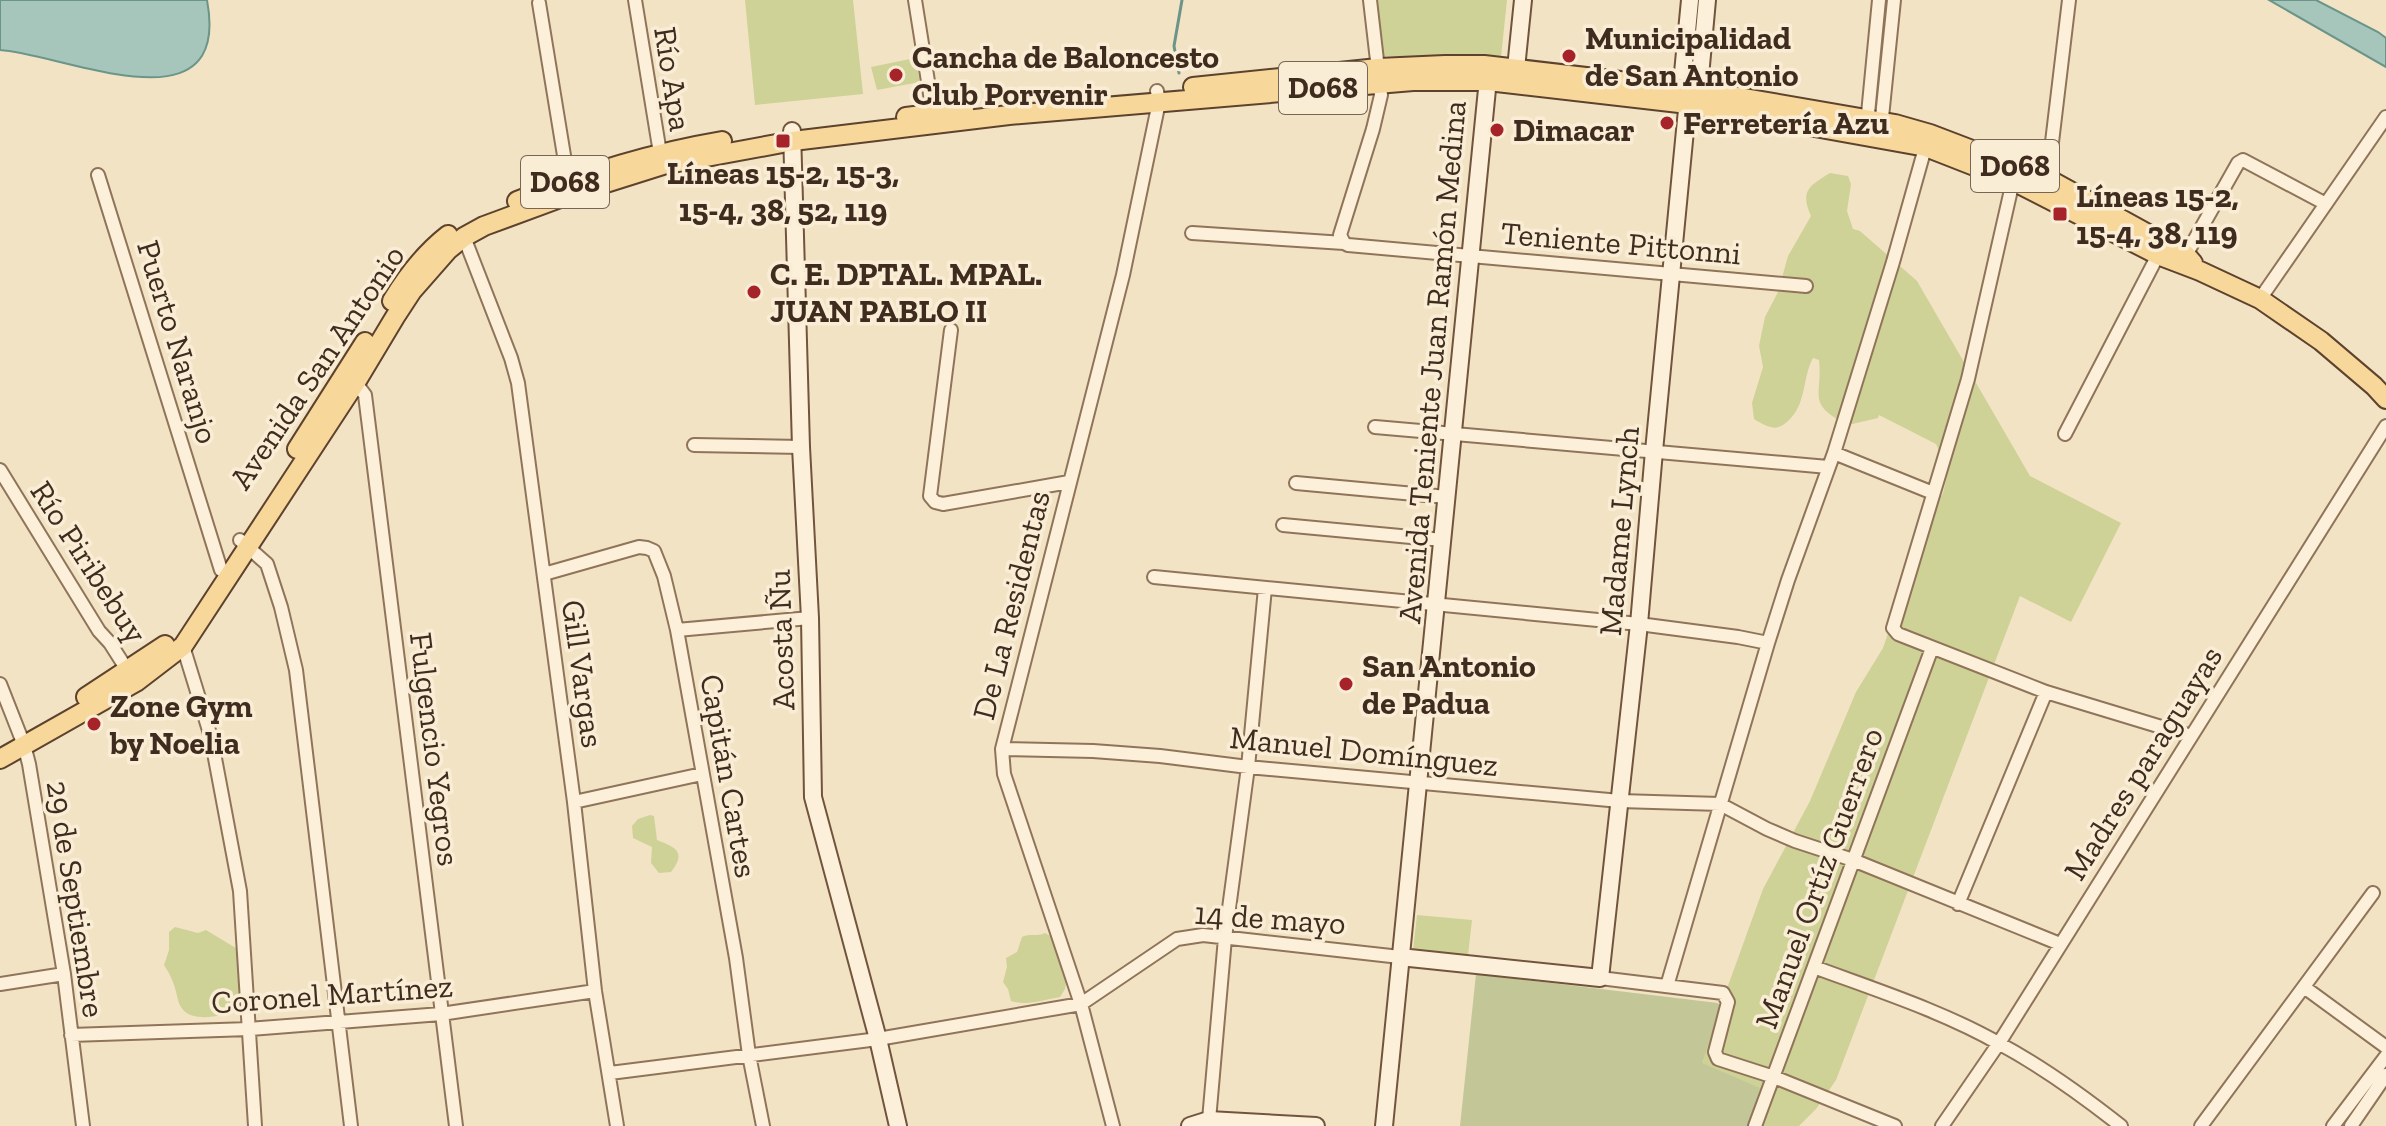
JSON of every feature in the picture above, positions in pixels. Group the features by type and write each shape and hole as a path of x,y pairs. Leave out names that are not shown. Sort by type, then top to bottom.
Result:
{"main road":[{"name":"Avenida San Antonio","path":"0,759 21,740 183,646 244,543 350,377 404,281 441,241 478,217 661,159 793,136 1378,76 1445,65 1502,75 1689,96 1928,140 2046,188 2186,255 2200,271"},
{"name":"Avenida San Antonio","path":"1928,140 2013,181 2046,188 2158,255 2260,299 2321,341 2386,399"},
{"name":"Avenida San Antonio","path":"350,377 412,291 448,250 484,226 569,187"},
{"name":"Avenida San Antonio","path":"132,677 176,638 221,570 244,543"},
{"name":"Avenida San Antonio","path":"0,745 21,740"}],"street":[{"name":"Río Apa","path":"635,0 661,159"},
{"path":"915,0 935,120"},
{"path":"1344,243 1340,235 1381,95 1370,0"},
{"path":"1502,75 1512,0"},
{"path":"1502,75 1523,0"},
{"path":"1689,96 1683,73 1690,0"},
{"path":"1689,96 1700,76 1707,0"},
{"path":"1873,129 1879,0"},
{"path":"1873,129 1894,0"},
{"path":"2046,188 2069,0"},
{"path":"539,3 569,187"},
{"name":"Avenida Teniente Juan Ramón Medina","path":"1384,1126 1470,255 1502,75"},
{"name":"Madame Lynch","path":"1600,978 1639,624 1689,96"},
{"name":"De La Residentas","path":"1113,1126 1081,1004 1004,774 1002,749 1123,275 1158,97"},
{"path":"2260,299 2386,117"},
{"name":"Acosta Ñu","path":"793,136 801,447 810,618 813,797 898,1126"},
{"path":"1667,986 1768,643 1834,453 1928,140"},
{"path":"2186,255 2238,163 2243,160 2326,204"},
{"name":"Puerto Naranjo","path":"98,175 221,570"},
{"path":"2013,181 1968,379 1893,628 1898,634 2046,692 2191,736"},
{"name":"Teniente Pittonni","path":"1192,233 1344,243 1806,286"},
{"name":"Gill Vargas","path":"464,237 518,383 574,802 595,991 617,1126"},
{"path":"2065,434 2158,255"},
{"path":"951,330 930,496 935,502 943,504 1069,482"},
{"name":"Fulgencio Yegros","path":"350,377 365,395 456,1126"},
{"name":"Madres paraguayas","path":"1942,1126 1999,1043 2386,426"},
{"path":"1375,427 1828,467"},
{"path":"694,445 801,447"},
{"path":"1834,453 1933,493"},
{"name":"Río Piribebuy","path":"0,470 99,631 132,677"},
{"path":"1296,483 1447,497"},
{"path":"1283,525 1443,540"},
{"path":"244,543 267,564 296,670 351,1126"},
{"name":"Capitán Cartes","path":"544,574 639,547 654,551 664,576 677,630 763,1126"},
{"path":"1154,577 1639,624 1768,643"},
{"path":"1211,1123 1225,938 1248,767 1265,588"},
{"path":"677,630 810,618"},
{"path":"183,646 211,737 237,877 255,1126"},
{"name":"Manuel Ortíz Guerrero","path":"1755,1126 1932,648"},
{"name":"29 de Septiembre","path":"0,684 21,740 64,974 83,1126"},
{"path":"1958,904 2046,692"},
{"name":"Manuel Domínguez","path":"1002,749 1133,754 1419,784 1620,801 1720,804"},
{"path":"574,802 702,774"},
{"path":"1720,804 1781,835 1853,860 2060,944"},
{"path":"2201,1126 2373,893"},
{"name":"14 de mayo","path":"610,1073 878,1039 1081,1004 1177,939 1203,935 1723,993 1728,1002 1716,1057 1774,1077"},
{"path":"1814,967 1924,1009 1999,1043 2074,1089 2121,1126"},
{"path":"0,984 64,974"},
{"path":"2304,987 2386,1047"},
{"name":"Coronel Martínez","path":"71,1035 249,1029 441,1014 595,991"},
{"path":"2333,1126 2382,1060"},
{"path":"2351,1126 2386,1075"},
{"path":"1774,1077 1895,1126"},
{"path":"1190,1126 1211,1123 1316,1126"}],"green space":[{"path":"745,0 853,0 863,94 755,105"},
{"path":"1376,0 1507,0 1501,57 1380,56"},
{"name":"Cancha de Baloncesto Club Porvenir","path":"915,58 920,82 877,90 871,67"},
{"path":"1830,173 1848,176 1851,184 1847,211 1853,229 1860,231 1917,281 2030,476 2121,523 2071,622 2020,596 1836,1080 1816,1109 1799,1126 1666,1126 1729,983 1763,889 1810,801 1856,692 1883,648 1927,521 1943,493 1947,476 1936,444 1879,415 1878,418 1848,425 1826,411 1819,398 1819,360 1813,358 1798,407 1788,421 1773,428 1754,419 1752,403 1763,367 1759,346 1765,317 1778,292 1788,256 1811,216 1806,200 1809,189"},
{"path":"654,816 657,840 673,847 678,854 671,872 659,873 651,863 652,847 633,838 632,826 638,819"},
{"path":"1417,915 1472,920 1468,955 1413,950"},
{"path":"175,927 198,933 206,930 239,950 247,984 240,1011 204,1017 188,1014 182,1008 164,965 169,950 169,932"},
{"path":"1045,933 1052,937 1067,977 1065,989 1060,997 1029,1003 1011,1001 1003,982 1006,958 1017,952 1022,937"},
{"path":"1476,974 1718,1003 1721,1007 1702,1063 1760,1088 1748,1126 1460,1126"}],"water":[{"path":"0,0 207,0 208,41 194,65 169,76 137,77 100,71 0,50"},
{"path":"2269,0 2316,0 2378,32 2386,38 2386,67"}],"waterway":[{"path":"1179,73 1174,46 1182,0"}],"place":[{"name":"Municipalidad de San Antonio","path":"1569,56"},
{"name":"Cancha de Baloncesto Club Porvenir","path":"896,75"},
{"name":"Ferretería Azu","path":"1667,123"},
{"name":"Dimacar","path":"1497,130"},
{"name":"Líneas 15-2, 15-3, 15-4, 38, 52, 119","path":"783,141"},
{"name":"Líneas 15-2, 15-4, 38, 119","path":"2060,214"},
{"name":"C. E. DPTAL. MPAL. JUAN PABLO II","path":"754,292"},
{"name":"San Antonio de Padua","path":"1346,684"},
{"name":"Zone Gym by Noelia","path":"94,724"}]}
